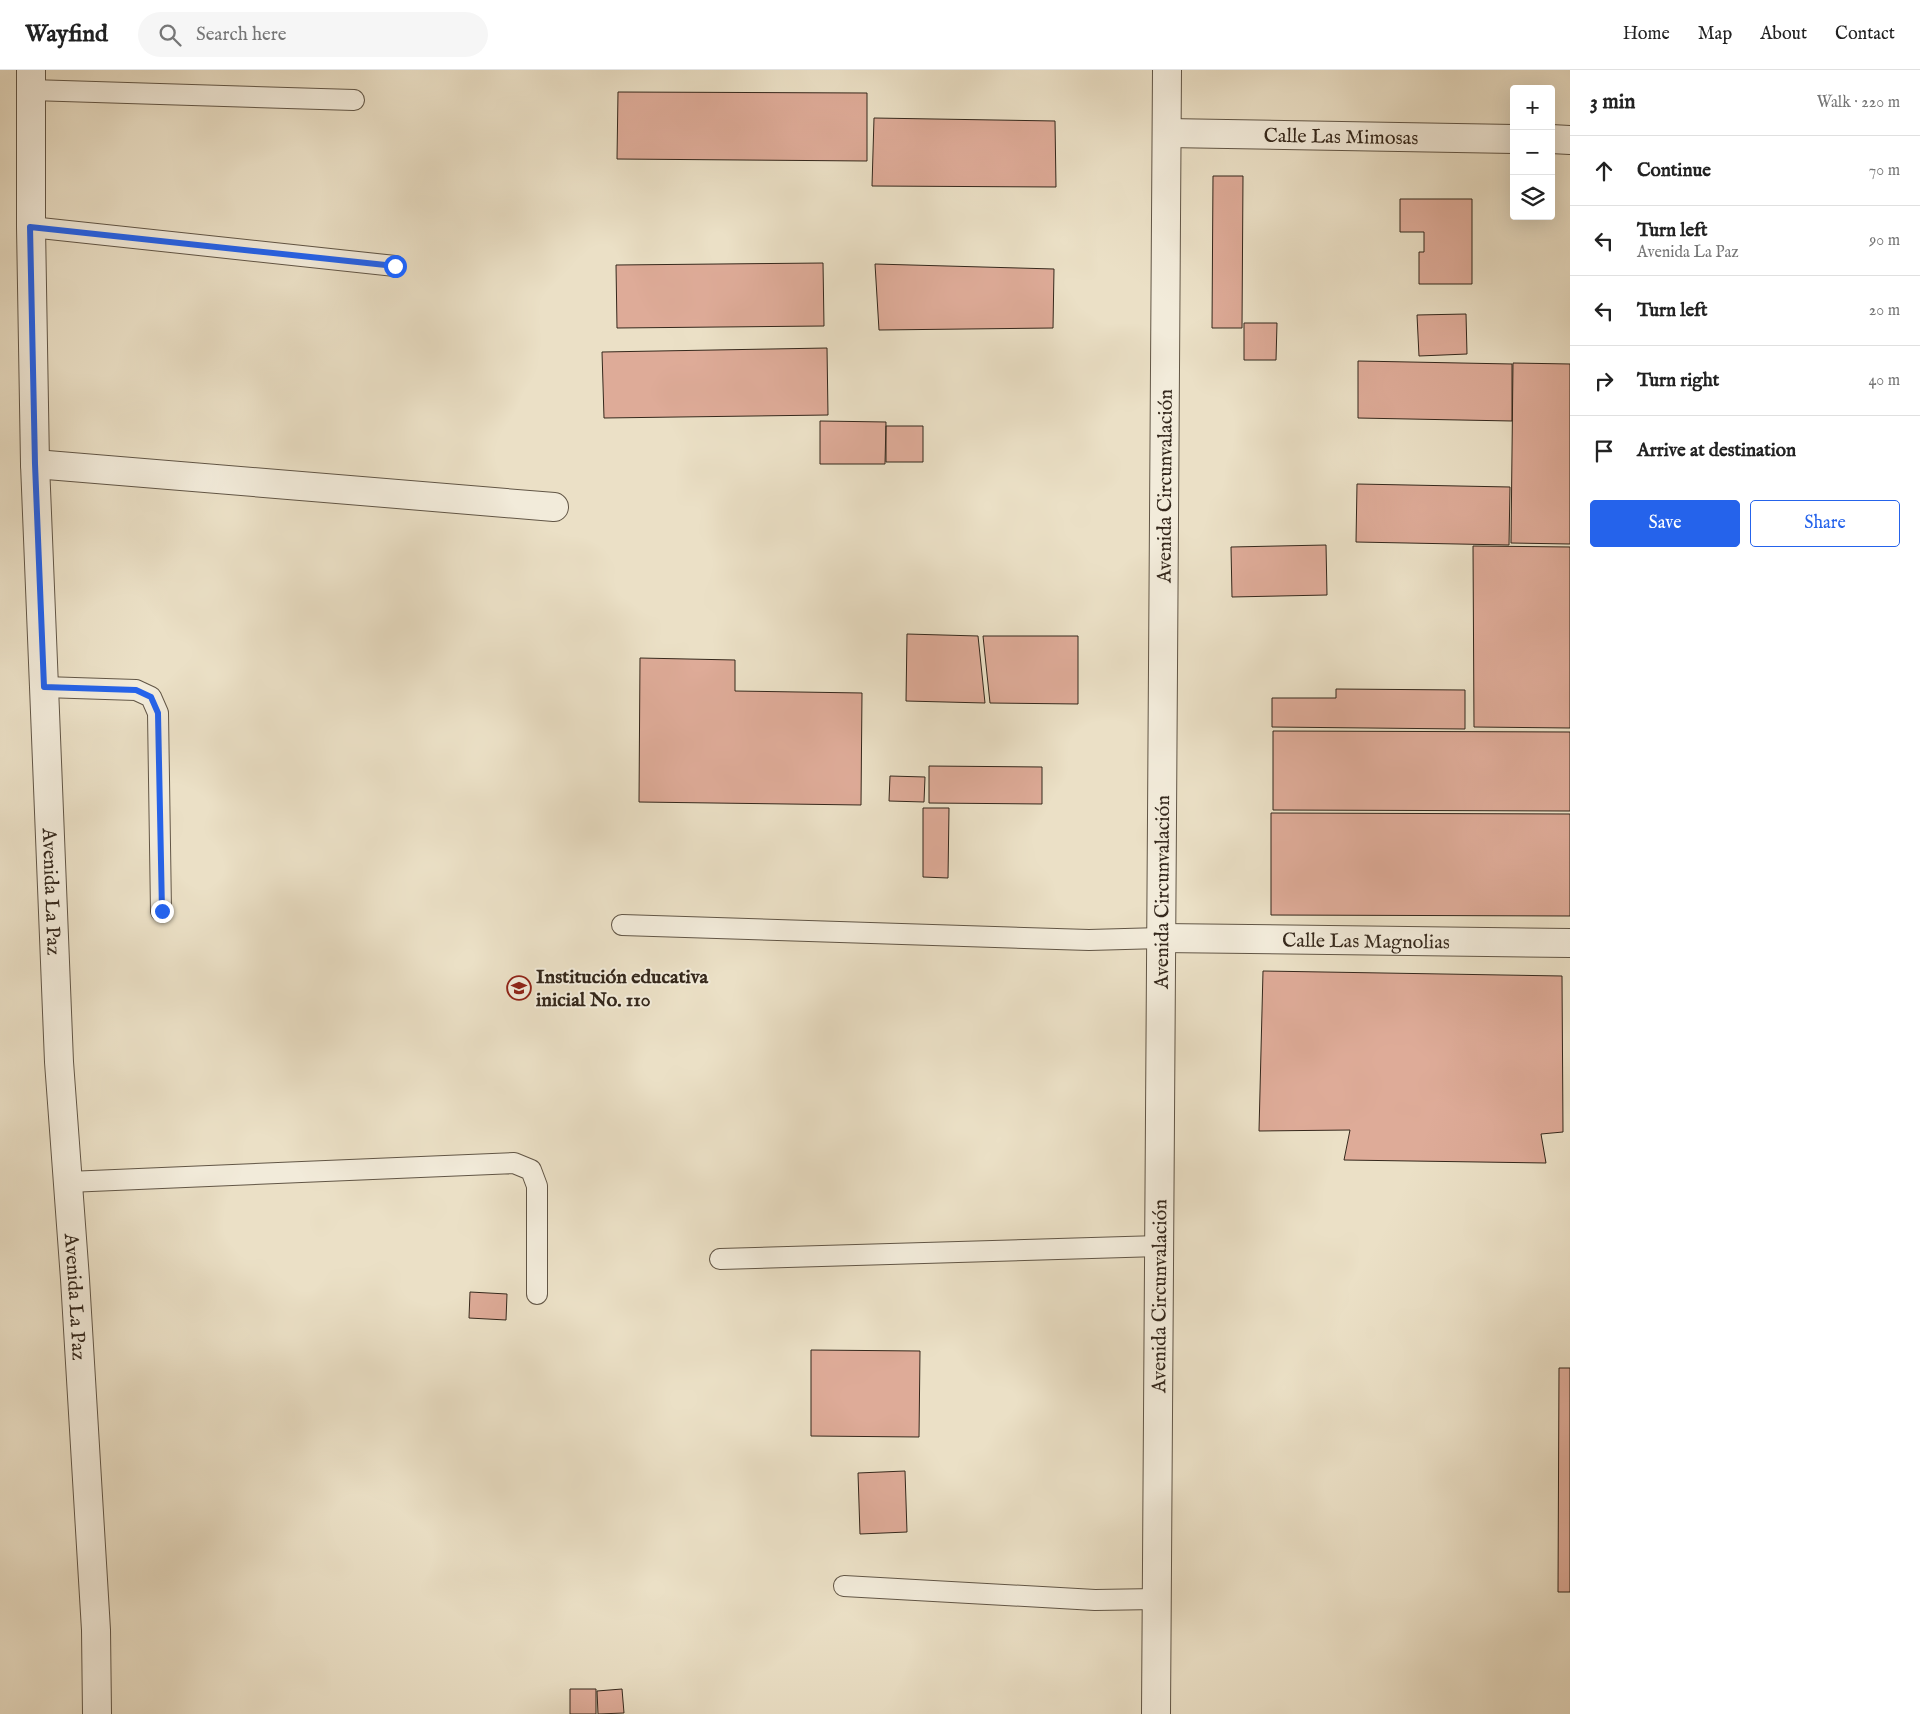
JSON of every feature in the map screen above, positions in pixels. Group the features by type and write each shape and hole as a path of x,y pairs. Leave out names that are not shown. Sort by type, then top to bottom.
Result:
{"street":[{"name":"Avenida Circunvalación","path":"1156,1714 1167,70"},
{"name":"Avenida La Paz","path":"31,80 30,227 35,464 44,687 59,1053 96,1630 97,1714"},
{"name":"Calle Las Mimosas","path":"1167,133 1510,139"},
{"path":"1555,139 1570,140"},
{"path":"35,464 554,507"},
{"name":"Calle Las Magnolias","path":"1161,938 1570,943"}],"lane":[{"path":"31,80 354,100"},
{"path":"30,227 395,266"},
{"path":"44,687 136,690 151,697 158,713 162,911"},
{"path":"622,925 1089,940 1161,938"},
{"path":"68,1182 514,1163 531,1170 537,1186 537,1294"},
{"path":"720,1259 1159,1246"},
{"path":"844,1586 1094,1600 1156,1599"}],"building":[{"path":"618,92 867,93 867,161 617,159"},
{"path":"874,118 1055,121 1056,187 872,186"},
{"path":"1213,176 1243,176 1242,328 1212,328"},
{"path":"1400,199 1472,199 1472,284 1419,284 1419,252 1424,252 1424,232 1400,232"},
{"path":"823,263 824,326 617,328 616,265"},
{"path":"875,264 1054,269 1053,328 879,330"},
{"path":"1466,314 1467,354 1419,356 1417,315"},
{"path":"1244,323 1277,323 1276,360 1244,360"},
{"path":"827,348 828,415 604,418 602,352"},
{"path":"1358,361 1512,364 1512,421 1358,418"},
{"path":"1513,363 1570,364 1570,544 1511,543"},
{"path":"820,421 886,422 885,464 820,464"},
{"path":"886,426 923,426 923,462 886,462"},
{"path":"1357,484 1510,487 1509,545 1356,542"},
{"path":"1326,545 1327,595 1232,597 1231,547"},
{"path":"1473,546 1570,547 1570,728 1474,727"},
{"path":"907,634 978,636 985,703 906,701"},
{"path":"983,636 1078,636 1078,704 990,703"},
{"path":"640,658 735,660 735,691 862,693 861,805 639,802"},
{"path":"1336,689 1465,690 1465,729 1272,727 1272,698 1336,698"},
{"path":"1273,731 1570,732 1570,811 1273,810"},
{"path":"929,766 1042,767 1042,804 929,803"},
{"path":"890,776 925,777 924,802 889,801"},
{"path":"923,808 949,808 948,878 923,877"},
{"path":"1271,813 1570,814 1570,916 1271,915"},
{"path":"1263,971 1562,976 1563,1132 1541,1134 1546,1163 1344,1160 1350,1130 1259,1131"},
{"path":"470,1292 507,1294 506,1320 469,1318"},
{"path":"811,1350 920,1351 919,1437 811,1436"},
{"path":"1559,1368 1570,1368 1570,1592 1558,1592"},
{"path":"905,1471 907,1532 860,1534 858,1473"},
{"path":"570,1689 596,1689 596,1714 570,1714"},
{"path":"622,1689 624,1713 598,1714 597,1691"}],"place":[{"name":"Institución educativa inicial No. 110","path":"519,988"}],"route":[{"path":"162,911 158,713 151,697 136,690 44,687 35,464 30,227 395,266"}]}
